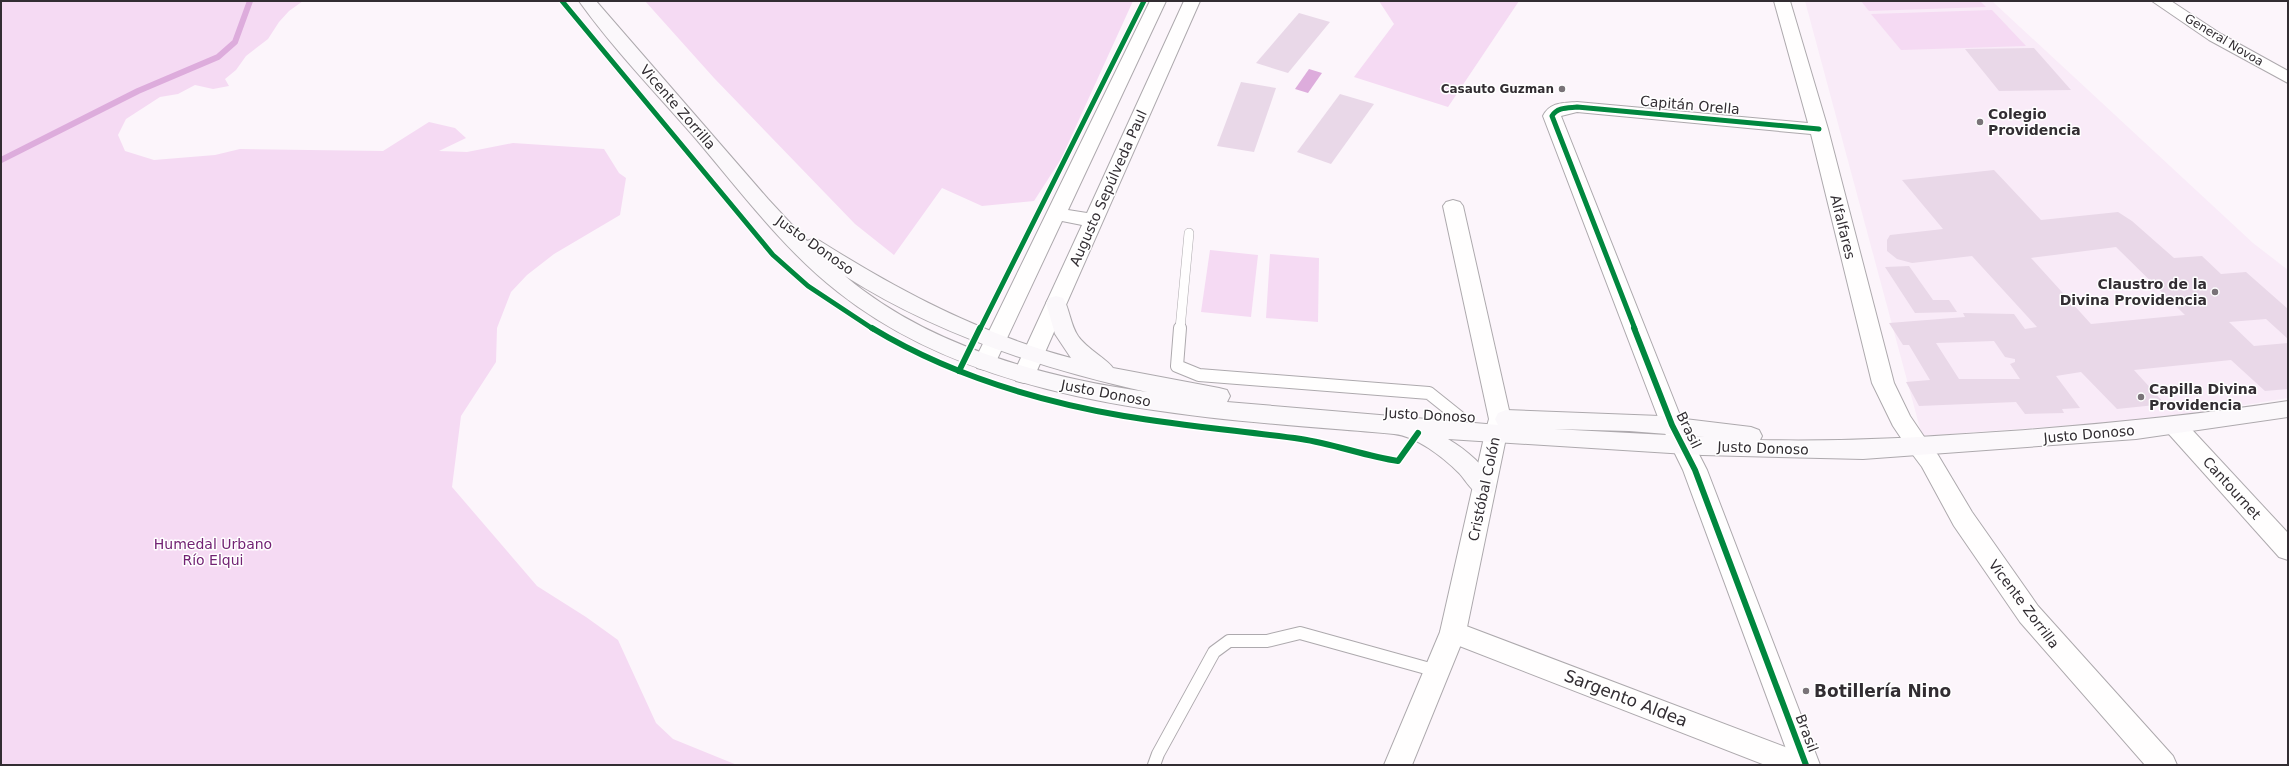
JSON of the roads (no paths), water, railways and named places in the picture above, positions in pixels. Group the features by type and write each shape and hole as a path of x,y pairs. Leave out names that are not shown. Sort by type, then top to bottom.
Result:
{"main road":[{"name":"Vicente Zorrilla","path":"586,1 770,214"},
{"name":"Justo Donoso","path":"770,214 798,236 863,278 938,318 995,341 1033,354 1119,378 1164,388 1325,408 1460,417 1498,426"},
{"name":"Justo Donoso","path":"770,214 810,259 864,301 931,339 985,362 1024,375 1098,394 1137,401 1376,423 1498,426 1678,435 1817,450 1919,447 2175,426 2288,409"},
{"path":"1056,303 1061,325 1074,346 1091,362 1119,378"},
{"path":"1376,423 1411,431 1448,449 1472,470 1484,486"}],"street":[{"path":"985,362 1158,1"},
{"name":"Augusto Sepúlveda Paul","path":"1024,375 1192,1"},
{"name":"Alfalfares","path":"1782,1 1819,129 1883,383 1901,420 1919,447"},
{"name":"General Novoa","path":"2160,1 2215,37 2288,78"},
{"name":"Capitán Orella","path":"1559,109 1577,107 1819,129"},
{"name":"Brasil","path":"1559,109 1554,112 1552,116 1806,765"},
{"name":"Cristóbal Colón","path":"1398,765 1453,632 1498,426 1453,206"},
{"path":"1056,214 1093,221"},
{"name":"Cantournet","path":"2175,426 2288,550"},
{"name":"Vicente Zorrilla","path":"1919,447 1930,461 1963,519 2028,614 2163,765"},
{"name":"Sargento Aldea","path":"1453,632 1799,765"}],"lane":[{"path":"1189,233 1177,366 1199,375 1430,393 1460,417"},
{"path":"1154,765 1158,754 1214,652 1229,641 1267,640 1300,633 1437,671"}],"waterway":[{"path":"1,160 138,91 218,57 235,42 250,1"}],"place":[{"name":"Casauto Guzman","path":"1562,89"},
{"name":"Colegio Providencia","path":"1980,122"},
{"name":"Claustro de la Divina Providencia","path":"2215,292"},
{"name":"Capilla Divina Providencia","path":"2141,397"},
{"name":"Botillería Nino","path":"1806,691"}],"park label":[{"name":"Humedal Urbano Río Elqui","path":"213,552"}]}
